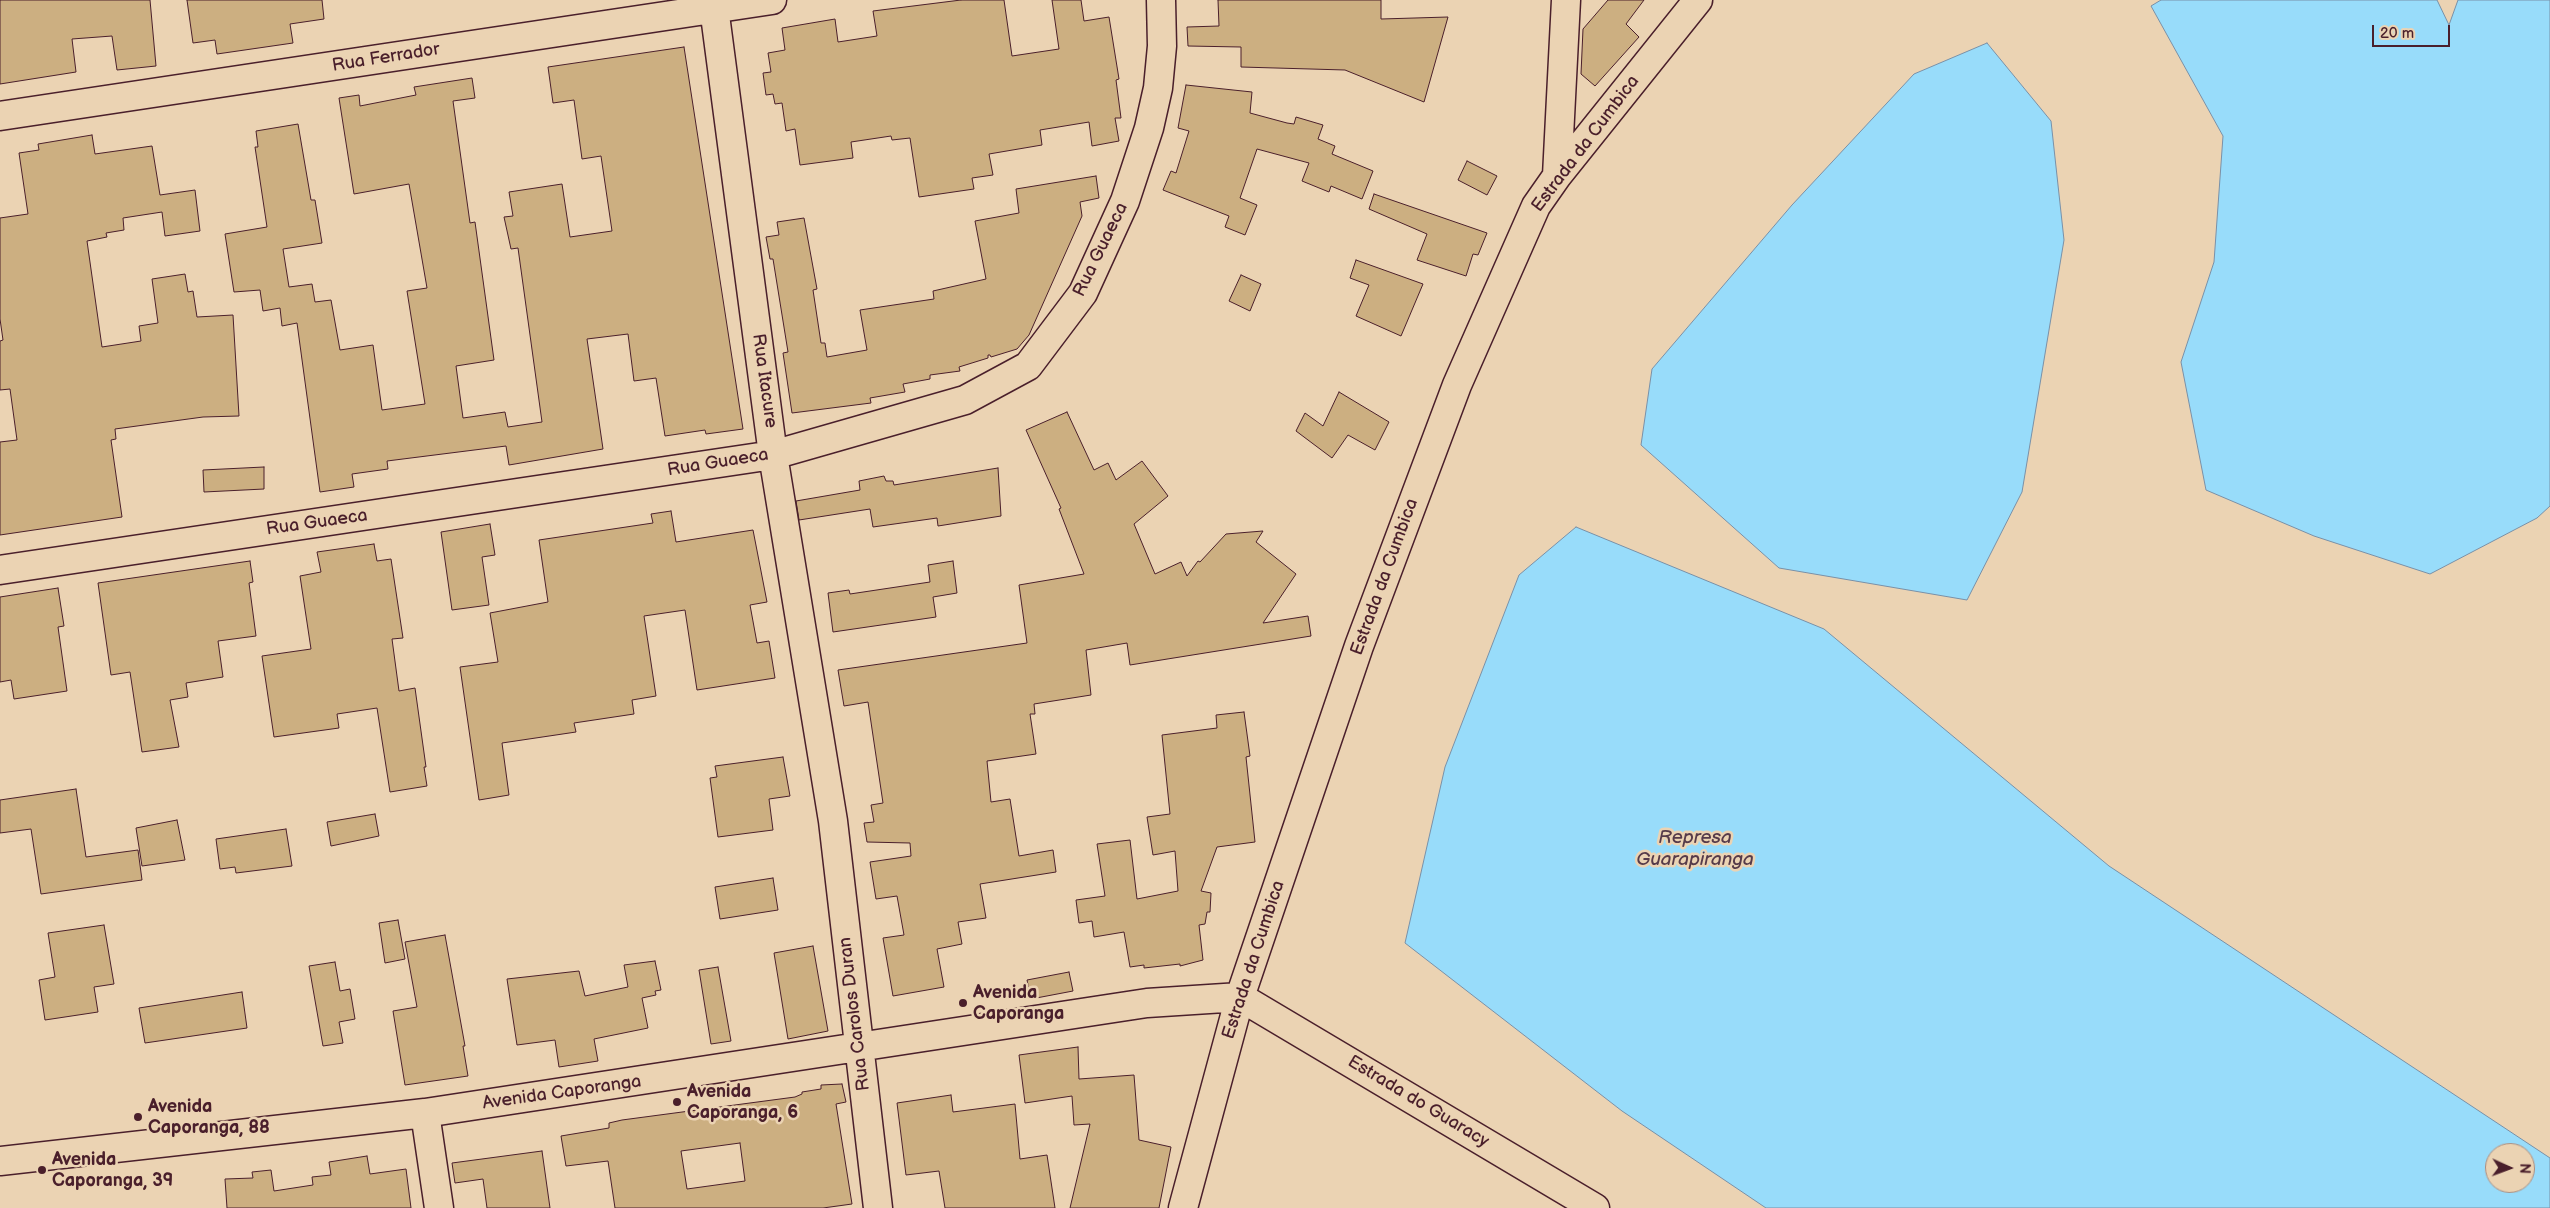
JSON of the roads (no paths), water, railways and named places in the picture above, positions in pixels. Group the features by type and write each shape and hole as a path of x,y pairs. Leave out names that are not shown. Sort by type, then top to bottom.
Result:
{"street":[{"name":"Rua Ferrador","path":"0,116 713,4 772,0"},
{"name":"Rua Guaeca","path":"0,570 773,455 965,400 1028,366 1083,293 1125,201 1149,128 1158,88 1162,46 1161,0"},
{"path":"1558,176 1566,0"},
{"name":"Estrada da Cumbica","path":"1183,1208 1240,997 1359,646 1457,385 1536,206 1698,0"},
{"name":"Rua Itacure","path":"713,4 773,455 833,820"},
{"name":"Rua Carolos Duran","path":"833,820 858,1049 878,1208"},
{"name":"Avenida Caporanga","path":"0,1161 425,1113 858,1049 1146,1003 1240,997"},
{"name":"Estrada do Guaracy","path":"1240,997 1595,1208"},
{"path":"425,1113 439,1208"}],"water":[{"path":"2161,0 2437,0 2449,25 2458,0 2550,0 2550,506 2537,518 2430,574 2314,536 2206,490 2181,362 2214,262 2223,136 2151,6"},
{"path":"1987,43 2051,121 2064,240 2022,492 1967,600 1779,568 1641,445 1652,369 1792,205 1914,74"},
{"name":"Represa Guarapiranga","path":"1576,527 1824,629 2109,866 2527,1143 2485,1143 2485,1193 2535,1193 2535,1148 2550,1158 2550,1208 1766,1208 1622,1111 1405,943 1445,767 1519,575"}],"place":[{"name":"Avenida Caporanga","path":"963,1003"},
{"name":"Avenida Caporanga, 6","path":"677,1102"},
{"name":"Avenida Caporanga, 88","path":"138,1117"},
{"name":"Avenida Caporanga, 39","path":"42,1170"}]}
